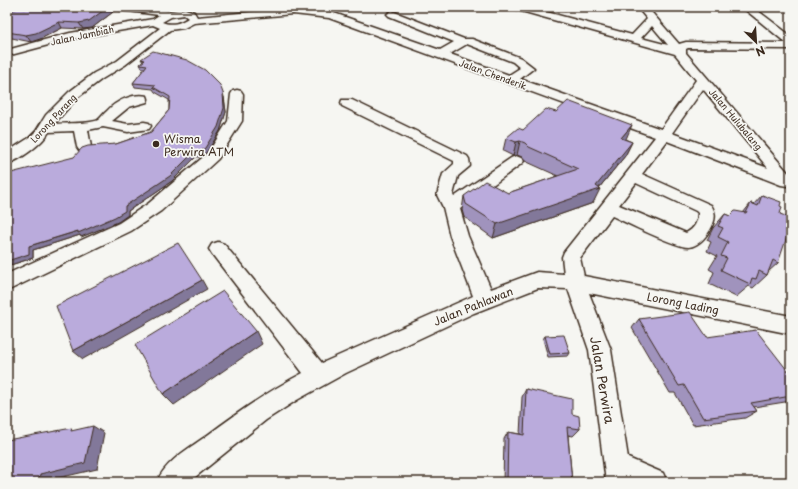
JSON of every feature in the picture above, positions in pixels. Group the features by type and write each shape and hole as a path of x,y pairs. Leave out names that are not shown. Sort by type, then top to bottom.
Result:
{"street":[{"path":"7,11 42,7"},
{"path":"120,7 152,10 169,14 189,13"},
{"path":"517,7 634,40 683,49 791,46"},
{"name":"Jalan Hulubalang","path":"642,7 652,20 683,49 703,80 789,183"},
{"path":"747,7 791,42"},
{"name":"Jalan Chenderik","path":"189,13 293,11 331,15 664,135 789,183"},
{"name":"Jalan Jambiah","path":"7,53 70,36 161,24 184,24 189,13"},
{"path":"161,24 161,17 169,14"},
{"path":"392,14 463,42"},
{"path":"634,40 652,20"},
{"name":"Lorong Parang","path":"7,159 34,141 51,118 73,96 98,76 121,63 161,24"},
{"path":"440,55 463,42 468,41 510,58 528,68 510,80"},
{"path":"575,282 571,257 610,208 703,80"},
{"path":"7,283 125,227 155,207 213,156 235,121 237,94"},
{"path":"689,100 706,98 724,105"},
{"path":"103,123 113,111 122,104 131,100 142,99"},
{"path":"347,103 462,159 462,166 451,174 445,195 451,207 459,236 485,300"},
{"path":"44,128 103,123 128,128 144,126"},
{"path":"80,126 84,147"},
{"path":"451,207 516,161"},
{"path":"610,208 679,238 688,240 694,237 704,225 707,217 705,210 697,204 633,176"},
{"path":"218,249 319,376"},
{"name":"Jalan Pahlawan","path":"170,482 183,469 258,412 289,392 319,376 406,334 485,300 537,280 575,282"},
{"name":"Lorong Lading","path":"575,282 791,325"},
{"name":"Jalan Perwira","path":"575,282 591,322 600,350 618,474"},
{"path":"618,474 654,482"}],"building":[{"path":"31,7 108,7 89,21 79,23 59,22 36,33 26,35 7,32 7,12 19,8 25,9"},
{"path":"153,51 187,60 205,70 220,85 223,93 224,108 218,127 205,148 199,153 194,152 170,176 125,206 125,211 115,217 78,233 78,231 29,246 29,254 7,261 7,174 74,157 82,148 88,146 116,144 151,132 169,110 170,97 153,87 156,85 133,83 147,65 140,64 145,60 141,59"},
{"path":"568,101 632,125 621,138 632,142 596,186 600,189 497,224 466,204 464,196 485,181 508,193 578,169 529,147 525,143 520,141 516,142 506,138 518,128 523,130 546,109 556,112"},
{"path":"762,195 781,202 780,206 782,207 780,214 791,218 791,225 778,263 773,260 767,275 759,271 756,279 752,278 750,284 721,270 727,258 721,256 728,242 718,237 723,228 718,226 725,214 730,216 735,211 746,213 751,203 758,206"},
{"path":"178,243 202,280 73,351 56,306"},
{"path":"223,291 256,331 163,394 135,345"},
{"path":"690,312 707,337 756,330 791,375 791,396 751,403 757,411 703,418 684,385 679,386 639,319"},
{"path":"564,335 570,353 550,354 545,336"},
{"path":"526,389 572,399 572,414 579,416 580,429 567,427 572,482 507,482 508,432 524,435"},
{"path":"93,426 85,463 40,474 38,482 7,482 7,440 72,428 71,431"}],"place":[{"name":"Wisma Perwira ATM","path":"156,144"}]}
